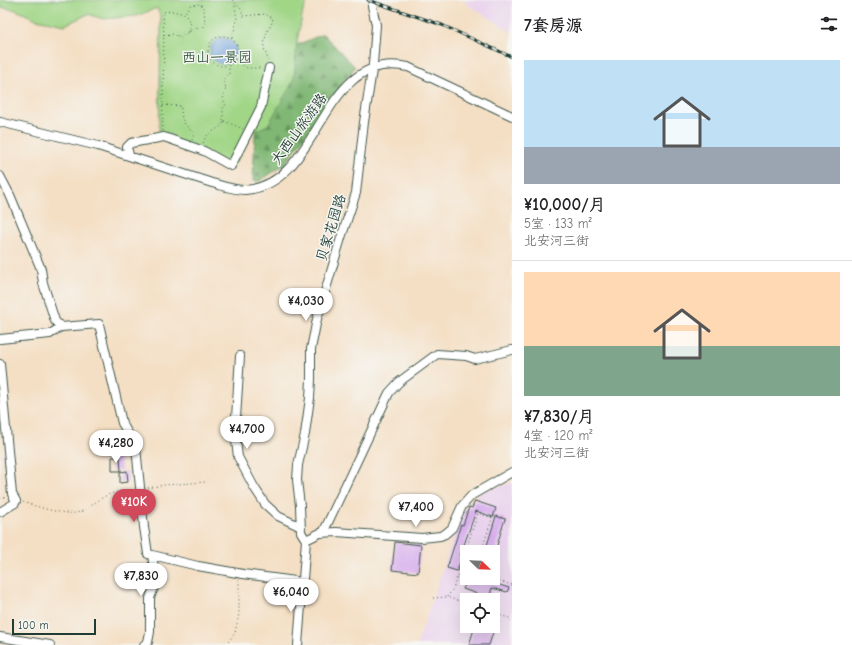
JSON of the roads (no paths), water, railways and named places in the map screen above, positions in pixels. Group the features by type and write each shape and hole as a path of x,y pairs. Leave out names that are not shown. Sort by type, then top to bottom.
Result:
{"street":[{"name":"贝家花园路","path":"298,645 306,540 302,535 297,480 298,465 305,434 310,398 310,349 317,319 341,238 355,198 376,29 375,16 372,6"},
{"name":"大西山旅游路","path":"0,122 98,146 231,189 244,190 259,187 279,177 292,164 347,85 365,71 372,69 394,66 408,67 512,116"},
{"path":"129,155 127,147 130,143 164,136 200,150 231,166 261,107 269,68"},
{"path":"0,176 10,195 41,269 43,283 55,321 61,327"},
{"path":"0,339 50,334 61,327 99,324 122,423 136,447 148,554 198,566 303,582"},
{"path":"323,533 389,393 399,382 437,354 466,356 474,359 512,350"},
{"path":"240,356 235,433 238,457 254,488 265,504 278,516 301,527"},
{"path":"0,364 12,494 15,499 15,503 0,512"},
{"path":"306,540 314,535 323,533 344,532 418,538 440,536 452,528 462,506 472,495 512,472"},
{"path":"144,645 148,642 150,632 150,598 156,582 152,555"},
{"path":"0,637 50,645"}],"water":[{"path":"223,38 232,42 236,51 232,60 223,64 214,60 210,51 214,42"}],"railway":[{"path":"368,0 442,25 512,57"}],"park label":[{"name":"西山一景园","path":"217,57"}]}
